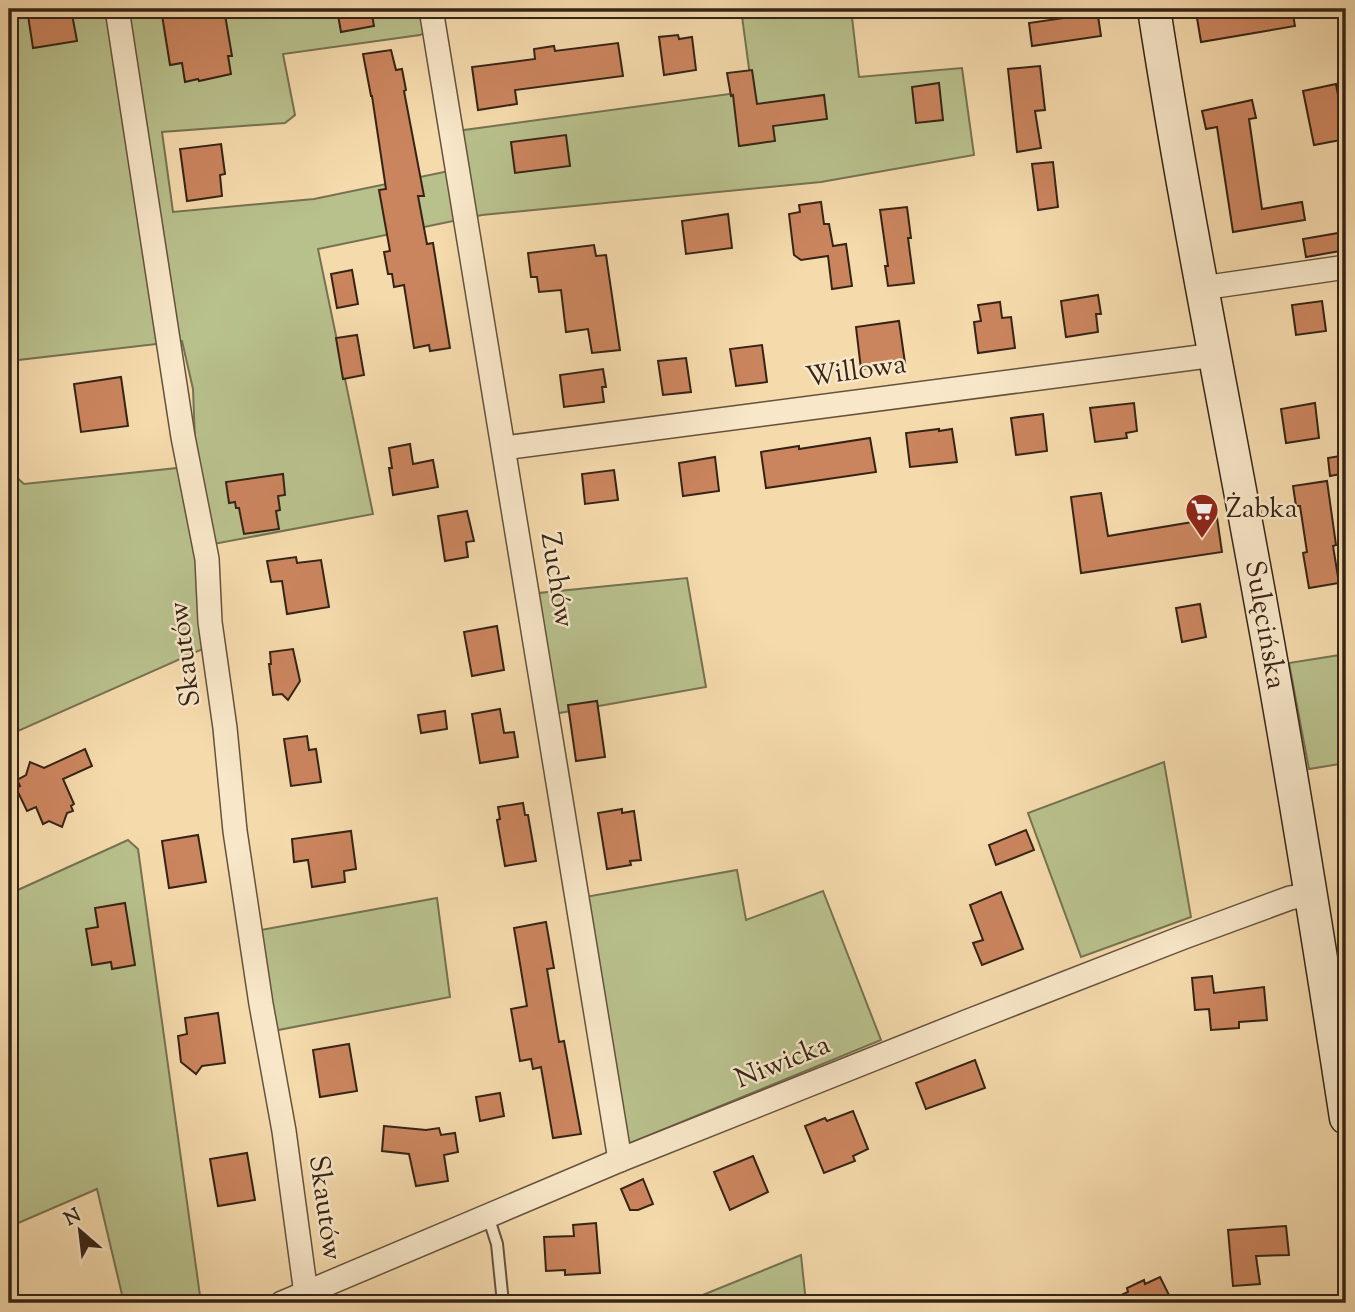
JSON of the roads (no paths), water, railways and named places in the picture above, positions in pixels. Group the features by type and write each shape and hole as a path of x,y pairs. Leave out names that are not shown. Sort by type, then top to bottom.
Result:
{"street":[{"name":"Skautów","path":"117,9 183,436 207,559 210,622 225,728 235,831 261,1004 284,1131 306,1294"},
{"name":"Zuchów","path":"431,9 620,1160"},
{"name":"Sulęcińska","path":"1154,9 1181,177 1311,894 1346,1118"},
{"path":"1202,288 1346,267"},
{"name":"Willowa","path":"504,448 1215,355"},
{"name":"Niwicka","path":"282,1303 620,1160 1184,937 1290,898 1311,894"}],"lane":[{"path":"488,1216 497,1244 503,1303"}],"place":[{"name":"Żabka","path":"1202,540"}]}
